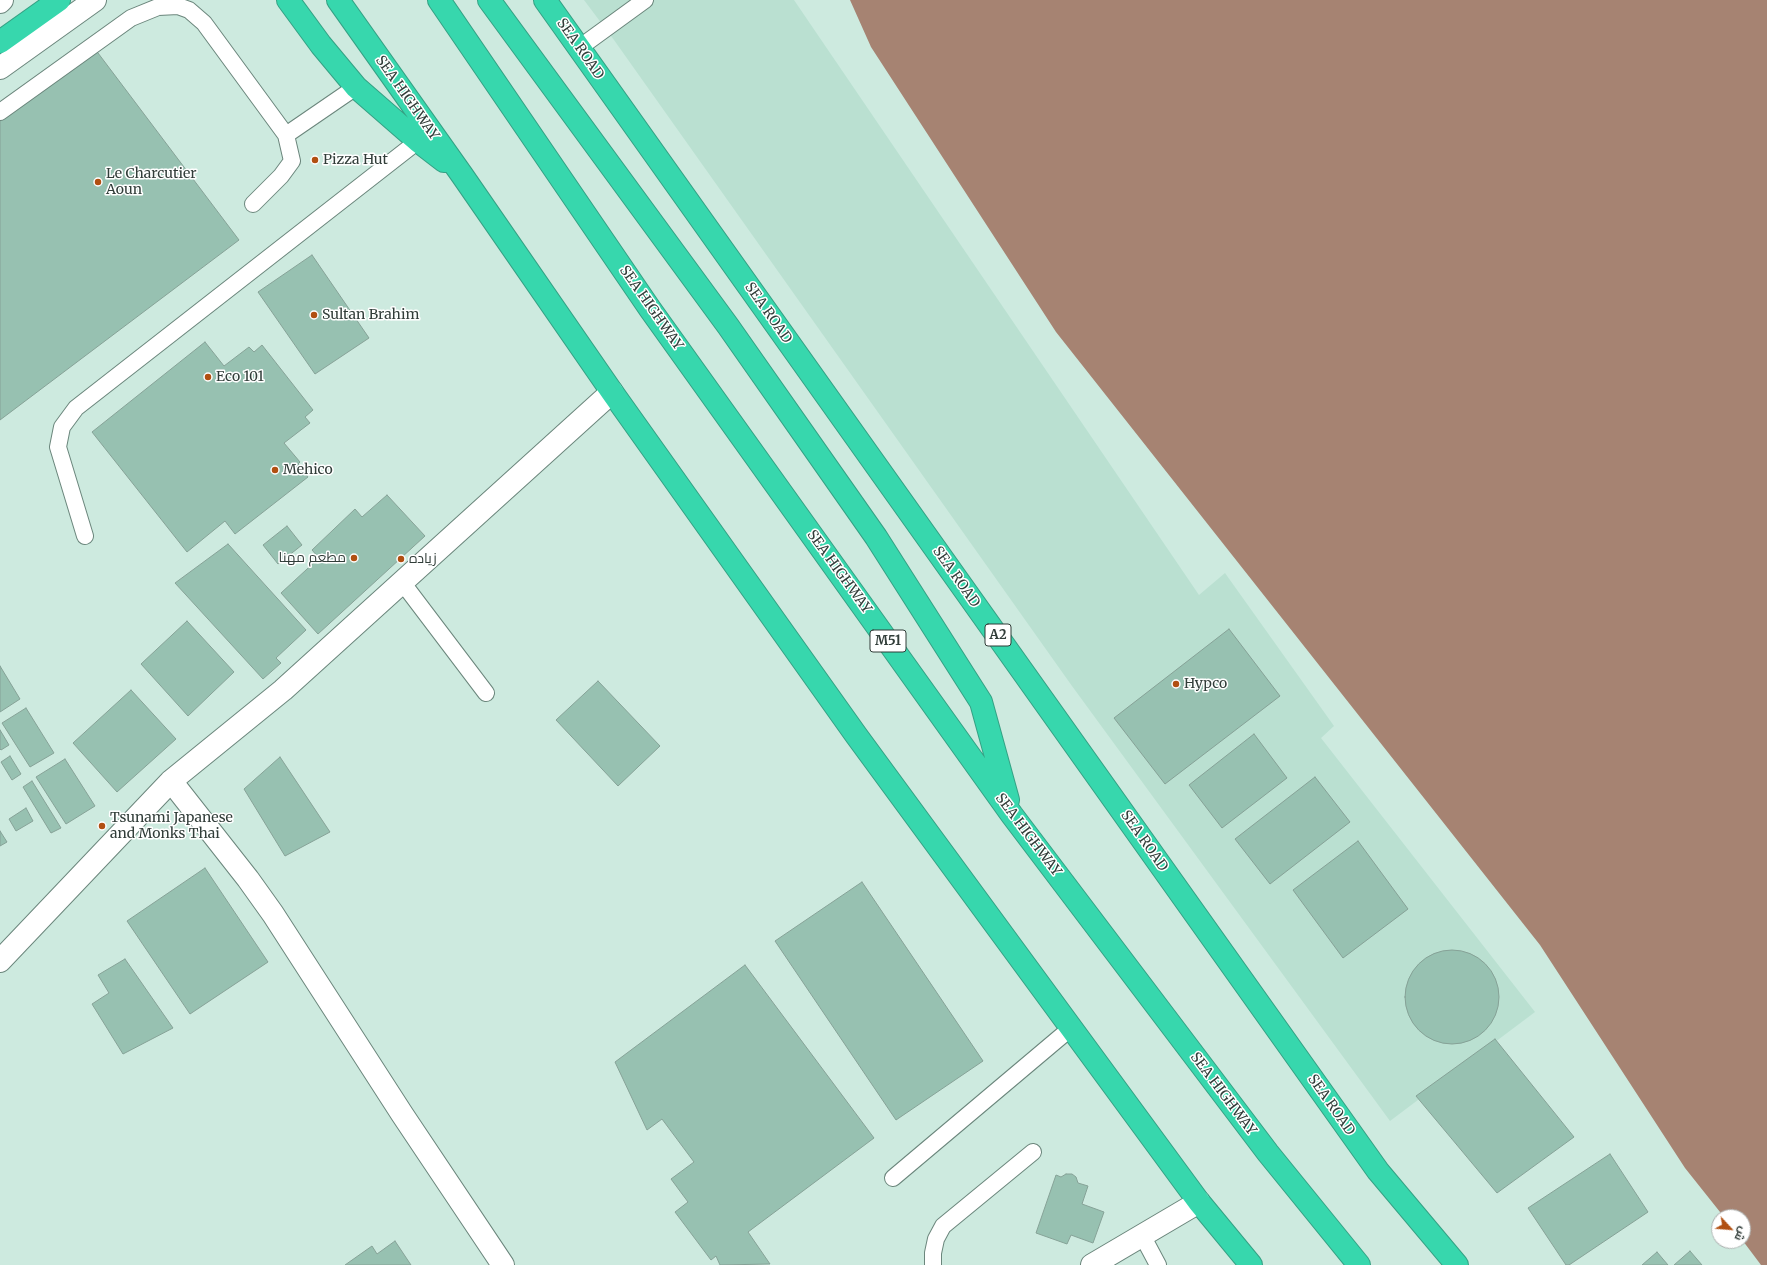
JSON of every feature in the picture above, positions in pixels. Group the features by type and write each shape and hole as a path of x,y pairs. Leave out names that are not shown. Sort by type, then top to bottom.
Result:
{"highway":[{"path":"0,42 59,0"},
{"path":"288,0 321,45 356,87 418,141 462,175"},
{"name":"SEA HIGHWAY","path":"338,0 462,175 612,392 856,735 1199,1202 1251,1265"},
{"name":"SEA HIGHWAY","path":"439,0 646,302 1012,815 1268,1153 1359,1265"},
{"path":"489,0 728,326 876,537 981,702 1012,815"},
{"name":"SEA ROAD","path":"546,0 1378,1170 1457,1265"}],"street":[{"path":"0,68 95,0"},
{"path":"0,961 172,781 284,690 612,392"},
{"path":"172,781 248,879 273,914 402,1114 503,1265"},
{"path":"1092,1265 1199,1202"}],"lane":[{"path":"580,48 645,0"},
{"path":"0,112 131,18 158,7 168,5 194,5 204,23 286,135 292,161 281,176 253,204"},
{"path":"286,135 356,87"},
{"path":"85,536 58,447 62,427 76,408 418,141"},
{"path":"402,582 486,693"},
{"path":"893,1178 1071,1028"},
{"path":"933,1265 933,1253 936,1239 943,1226 1033,1152"},
{"path":"1142,1236 1158,1265"}],"shaded area":[{"path":"584,0 794,0 1199,595 1225,573 1334,726 1321,738 1535,1012 1390,1121 1072,686 614,40"},
{"path":"850,0 1767,0 1767,1265 1761,1265 1749,1249 1751,1249 1751,1209 1718,1209 1685,1168 1540,945 1056,332 871,47"}],"building":[{"name":"Le Charcutier Aoun","path":"95,49 239,240 0,420 0,121"},
{"name":"Sultan Brahim","path":"312,255 369,338 315,374 258,292"},
{"path":"205,342 224,366 249,347 254,352 262,345 313,410 305,417 310,423 284,443 300,462 298,464 308,477 235,534 225,521 187,552 92,432"},
{"path":"387,495 425,536 318,634 281,593 319,558 312,550 355,509 362,517"},
{"path":"287,526 302,545 278,564 263,545"},
{"path":"228,544 306,630 276,658 281,663 263,679 175,583"},
{"path":"187,621 234,672 188,716 141,664"},
{"path":"1229,629 1280,696 1165,784 1114,718"},
{"path":"0,666 20,699 0,712"},
{"path":"598,681 660,746 618,786 556,720"},
{"path":"131,690 176,739 117,792 73,743"},
{"path":"26,708 54,753 30,767 2,723"},
{"path":"0,730 9,745 1,750 0,749"},
{"path":"1254,734 1287,778 1222,828 1189,785"},
{"path":"10,756 21,774 12,780 1,762"},
{"path":"280,757 330,832 285,856 244,789"},
{"path":"65,759 95,806 66,824 36,777"},
{"path":"1315,777 1350,822 1270,884 1235,839"},
{"path":"32,781 61,828 51,833 23,787"},
{"path":"26,808 33,821 16,831 9,819"},
{"path":"0,831 7,842 0,846"},
{"path":"1358,841 1408,909 1343,958 1293,890"},
{"path":"205,868 268,962 190,1014 127,921"},
{"path":"862,882 983,1061 896,1120 775,941"},
{"path":"1452,950 1470,954 1485,964 1495,979 1499,997 1495,1015 1485,1030 1470,1040 1452,1044 1434,1040 1419,1030 1409,1015 1405,997 1409,979 1419,964 1434,954"},
{"path":"125,959 173,1028 123,1054 92,1004 109,993 98,975"},
{"path":"745,965 874,1138 748,1232 770,1264 720,1265 716,1256 711,1260 675,1212 688,1202 671,1179 694,1162 662,1119 647,1130 615,1062"},
{"path":"1495,1039 1574,1137 1497,1193 1416,1096"},
{"path":"1610,1154 1648,1212 1569,1265 1566,1265 1528,1208"},
{"path":"1066,1174 1072,1174 1076,1177 1078,1183 1088,1186 1082,1204 1104,1212 1093,1243 1071,1235 1067,1244 1036,1233 1056,1175 1061,1177"},
{"path":"395,1241 411,1265 345,1265 372,1246 377,1254"},
{"path":"1690,1251 1702,1265 1674,1265"},
{"path":"1657,1252 1668,1265 1642,1265"}],"place":[{"name":"Pizza Hut","path":"315,160"},
{"name":"Le Charcutier Aoun","path":"98,182"},
{"name":"Sultan Brahim","path":"314,315"},
{"name":"Eco 101","path":"208,377"},
{"name":"Mehico","path":"275,470"},
{"name":"مطعم مهنا","path":"354,558"},
{"name":"زياده","path":"401,559"},
{"name":"Hypco","path":"1176,684"},
{"name":"Tsunami Japanese and Monks Thai","path":"102,826"}]}
